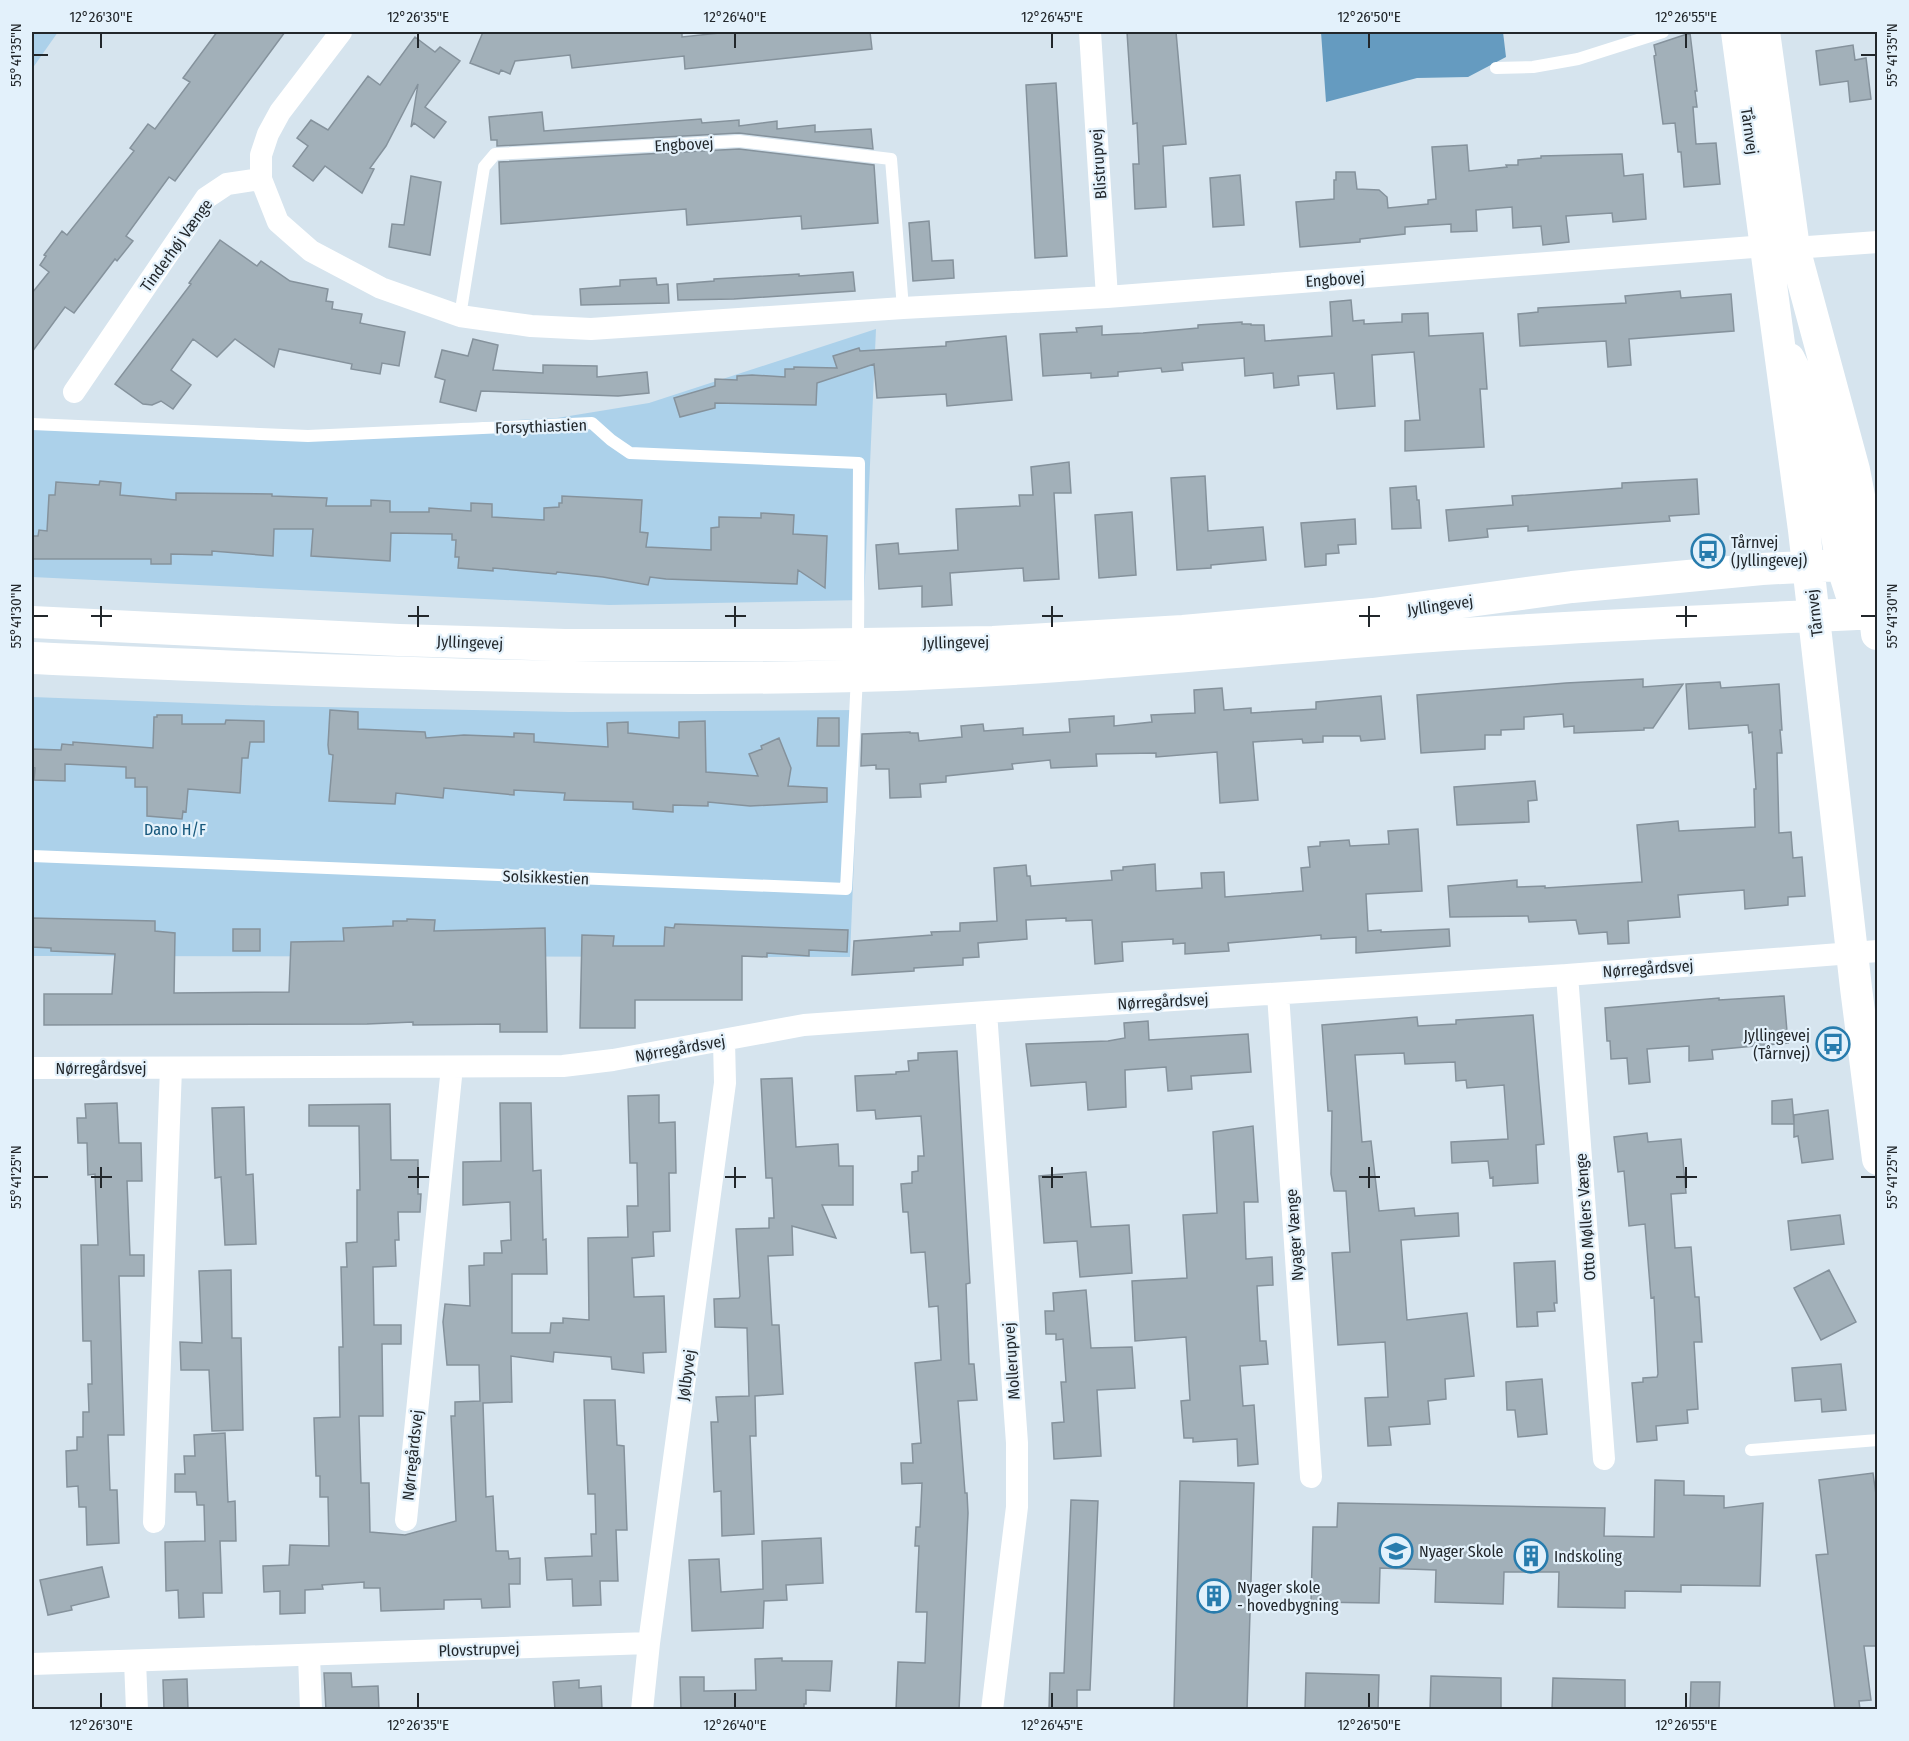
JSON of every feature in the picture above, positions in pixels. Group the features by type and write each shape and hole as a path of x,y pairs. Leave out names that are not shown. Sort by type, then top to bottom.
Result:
{"street":[{"path":"261,179 261,155 268,134 280,112 341,32"},
{"name":"Blistrupvej","path":"1090,32 1107,297"},
{"name":"Tårnvej","path":"1737,32 1780,247 1854,470 1865,527 1863,564 1877,620"},
{"name":"Tårnvej","path":"1764,32 1780,247 1778,338 1815,616 1865,952 1878,1160"},
{"name":"Engbovej","path":"261,179 278,222 311,251 381,288 460,316 531,326 591,329 1107,297 1780,247 1878,242"},
{"name":"Tinderhøj Vænge","path":"74,392 206,198 227,184 261,179"},
{"path":"1778,338 1816,413 1863,564"},
{"name":"Jyllingevej","path":"32,622 225,633 529,644 993,642 1183,631 1373,614 1572,587 1762,569 1863,564"},
{"name":"Jyllingevej","path":"32,658 461,675 628,678 857,676 1032,668 1435,636 1815,616 1877,620"},
{"name":"Nørregårdsvej","path":"32,1068 563,1066 613,1060 804,1025 1567,975 1865,952"},
{"name":"Otto Møllers Vænge","path":"1567,975 1604,1459"},
{"name":"Nyager Vænge","path":"1278,994 1311,1477"},
{"name":"Mollerupvej","path":"986,1012 1017,1443 1017,1507 992,1710"},
{"name":"Jølbyvej","path":"642,1710 649,1643 725,1083 724,1041"},
{"name":"Nørregårdsvej","path":"406,1520 452,1067"},
{"name":"Nørregårdsvej","path":"154,1522 171,1068"},
{"name":"Plovstrupvej","path":"32,1665 649,1643"},
{"path":"309,1655 311,1710"},
{"path":"135,1661 137,1710"}],"lane":[{"path":"1496,68 1533,67 1578,59 1664,32"},
{"name":"Engbovej","path":"460,316 484,167 495,154 739,141 891,159 903,308"},
{"name":"Forsythiastien","path":"32,424 309,436 592,423 630,453 859,463 858,644"},
{"name":"Solsikkestien","path":"32,856 846,889 857,676"},
{"path":"1751,1450 1878,1440"}],"green space":[{"path":"32,32 58,32 32,69"},
{"path":"876,329 864,600 609,605 32,577 32,420 313,431 557,418 649,403"},
{"name":"Dano H/F","path":"32,697 272,706 569,712 860,710 850,957 32,956"}],"shaded area":[{"path":"1321,32 1503,32 1506,57 1468,77 1417,78 1326,102"}],"building":[{"path":"217,32 285,32 175,181 169,177 126,236 133,241 117,261 115,259 74,313 65,307 32,352 32,293 49,272 40,265 46,256 44,255 62,231 67,235 134,151 130,148 148,124 155,129 190,82 183,78"},
{"path":"483,32 682,32 682,37 729,32 870,32 872,49 685,69 684,56 572,68 570,55 515,61 510,74 501,70 499,74 470,63"},
{"path":"1127,32 1176,32 1186,144 1163,146 1166,207 1135,209 1133,164 1139,164 1137,123 1133,124"},
{"path":"1690,33 1697,91 1695,91 1697,107 1693,107 1696,144 1716,143 1720,184 1684,187 1681,152 1678,152 1675,123 1663,124 1654,45"},
{"path":"415,37 435,52 440,47 460,61 425,107 446,122 434,138 414,123 411,127 418,84 386,146 370,168 374,169 362,193 325,166 313,181 293,166 308,146 297,138 311,120 328,130 368,76 380,85"},
{"path":"1853,45 1855,60 1866,58 1871,99 1850,102 1848,81 1820,85 1816,51"},
{"path":"1056,83 1067,256 1035,258 1026,85"},
{"path":"542,112 544,131 701,119 702,123 739,120 739,126 777,121 777,129 815,125 815,132 871,129 873,149 739,133 497,146 497,140 491,140 489,117"},
{"path":"1467,145 1469,171 1518,165 1518,160 1541,158 1541,156 1622,154 1624,176 1643,174 1646,219 1613,222 1612,213 1566,216 1569,242 1543,245 1541,226 1513,228 1512,207 1476,210 1477,231 1451,232 1451,224 1405,227 1405,234 1360,239 1360,242 1300,247 1296,202 1334,199 1336,172 1355,172 1357,189 1379,190 1387,197 1388,208 1428,204 1428,200 1436,199 1432,147"},
{"path":"739,149 874,165 878,223 802,229 801,216 687,225 686,209 501,224 499,162"},
{"path":"1240,175 1244,225 1213,227 1210,178"},
{"path":"411,176 441,182 430,255 389,247 392,224 404,225"},
{"path":"929,221 932,261 953,260 954,278 913,281 909,223"},
{"path":"220,240 257,266 261,261 290,281 328,289 326,301 333,302 332,309 362,314 360,323 405,332 399,366 382,363 380,374 351,369 352,364 279,349 274,367 235,339 217,357 193,339 171,370 191,385 173,409 161,401 152,405 143,404 115,384 191,284 189,283"},
{"path":"853,272 855,291 734,299 678,300 677,284 714,281 714,279"},
{"path":"656,278 657,285 668,284 669,303 581,305 580,289 620,286 620,280"},
{"path":"1680,291 1681,298 1731,294 1734,331 1629,339 1631,365 1608,367 1606,341 1520,346 1518,314 1538,312 1538,308 1626,303 1625,296"},
{"path":"1351,300 1353,321 1364,320 1364,324 1402,322 1402,314 1428,313 1429,336 1483,333 1487,389 1480,389 1484,447 1405,451 1405,421 1420,420 1414,352 1372,355 1375,406 1337,409 1334,373 1298,376 1299,385 1274,388 1273,373 1245,376 1244,358 1182,363 1183,370 1162,372 1161,368 1118,372 1118,376 1091,378 1091,373 1043,376 1040,334 1077,332 1076,328 1102,326 1102,335 1143,333 1198,328 1198,325 1242,322 1242,324 1264,325 1265,341 1332,336 1330,302"},
{"path":"1006,336 1012,400 947,406 946,394 877,398 874,364 817,383 816,405 715,403 715,408 680,417 674,398 715,386 715,379 737,380 737,376 752,375 785,377 785,369 794,369 794,367 837,368 833,356 859,348 860,351 946,346 946,342"},
{"path":"473,339 498,345 493,370 543,373 543,365 597,366 597,377 647,372 649,393 618,396 481,391 476,411 440,402 445,380 435,377 442,350 468,356"},
{"path":"1069,462 1071,493 1054,493 1059,579 1024,581 1023,568 950,573 952,605 922,607 922,586 879,589 876,545 898,543 899,554 958,550 956,509 1020,506 1019,495 1033,495 1031,467"},
{"path":"1205,476 1208,531 1263,527 1266,560 1211,565 1211,568 1177,570 1171,478"},
{"path":"1697,479 1699,514 1669,516 1670,521 1528,531 1528,526 1487,529 1488,537 1449,541 1446,510 1513,505 1512,496 1622,488 1622,483"},
{"path":"100,481 121,483 120,495 176,500 176,493 272,494 272,496 327,498 326,506 371,506 371,500 390,501 390,512 429,512 429,508 471,511 471,503 492,504 492,517 544,520 544,508 559,507 559,503 562,503 562,496 642,500 640,532 648,533 646,547 711,550 711,528 719,527 719,517 761,518 761,513 794,515 793,534 827,536 825,588 798,570 797,584 650,577 648,585 557,572 556,574 493,568 493,571 458,568 459,557 455,557 456,540 452,540 452,534 391,533 390,561 311,556 313,529 274,529 273,556 212,551 212,555 171,554 171,564 151,564 151,559 32,559 32,536 38,536 39,530 47,531 49,495 55,495 56,482 99,485"},
{"path":"1416,486 1421,528 1392,529 1390,488"},
{"path":"1132,512 1136,575 1099,578 1095,515"},
{"path":"1355,519 1356,544 1338,545 1339,553 1326,554 1326,565 1305,567 1301,523"},
{"path":"1643,679 1643,687 1683,684 1653,728 1574,733 1574,726 1564,727 1563,714 1524,717 1524,729 1501,730 1501,735 1485,735 1485,749 1421,753 1417,695"},
{"path":"1720,682 1721,688 1779,684 1782,753 1777,753 1779,833 1791,832 1793,858 1802,857 1805,896 1788,897 1788,905 1745,909 1744,890 1678,895 1680,917 1628,921 1629,943 1608,944 1607,932 1579,934 1576,920 1529,922 1528,916 1450,917 1448,886 1517,880 1517,887 1545,886 1545,888 1642,882 1637,825 1678,821 1679,831 1755,827 1754,789 1756,789 1752,732 1749,733 1748,725 1689,729 1686,684"},
{"path":"1222,688 1224,710 1251,708 1251,713 1316,709 1316,702 1381,696 1385,739 1361,741 1360,736 1323,736 1323,742 1303,743 1302,739 1253,742 1258,800 1220,803 1217,752 1156,757 1156,753 1096,754 1097,766 1051,768 1050,760 1012,764 1013,769 946,776 946,782 920,784 921,797 890,798 889,769 876,769 876,765 861,766 862,734 910,732 918,733 919,741 962,737 961,726 983,724 984,731 1023,728 1023,735 1070,732 1069,719 1114,716 1114,726 1152,722 1151,715 1195,713 1194,690"},
{"path":"330,710 358,712 358,729 425,732 426,738 464,735 514,737 514,733 534,734 534,742 608,747 607,723 628,722 628,733 679,738 679,722 705,721 706,772 758,776 749,754 779,738 791,768 788,786 827,788 827,802 750,806 708,802 708,806 673,805 673,812 633,809 633,802 564,800 565,793 514,790 514,795 444,788 443,798 396,793 395,804 329,801 333,755 329,754 328,745"},
{"path":"182,715 182,724 225,724 226,720 264,721 264,742 250,742 248,758 242,758 240,793 188,789 186,812 183,811 182,819 147,816 147,787 135,787 135,778 126,778 126,767 65,764 65,781 34,780 32,749 61,750 62,744 73,745 73,742 153,748 154,717"},
{"path":"818,718 839,718 839,746 817,746"},
{"path":"1535,781 1537,800 1528,801 1529,822 1457,825 1454,787"},
{"path":"1418,829 1422,891 1366,894 1368,931 1449,929 1450,946 1356,953 1356,937 1321,939 1321,935 1228,943 1229,951 1185,954 1185,943 1173,944 1173,939 1122,942 1123,961 1095,964 1092,920 1066,921 1066,918 1026,920 1027,939 978,943 979,957 963,958 963,965 852,975 854,941 932,935 931,932 960,931 960,923 997,921 994,868 1026,865 1031,886 1112,880 1111,871 1123,870 1123,867 1155,864 1156,891 1202,888 1201,873 1224,872 1225,897 1303,891 1301,868 1310,867 1308,847 1320,846 1320,842 1349,840 1350,846 1389,844 1388,831"},
{"path":"32,918 155,921 155,931 175,933 174,993 289,992 291,942 344,941 343,928 393,926 393,921 407,921 407,919 435,920 434,931 545,928 547,1032 500,1032 500,1024 413,1025 413,1022 44,1025 44,994 112,994 115,954 51,951 51,948 32,947"},
{"path":"675,924 848,930 847,952 809,950 809,956 767,953 767,957 742,956 742,1000 635,1000 635,1028 580,1028 582,935 614,936 613,946 664,946 665,927 674,928"},
{"path":"233,929 260,929 260,951 233,951"},
{"path":"1784,996 1788,1043 1712,1050 1713,1059 1689,1061 1689,1046 1647,1049 1650,1082 1629,1084 1627,1058 1611,1059 1610,1041 1607,1041 1605,1008 1719,998 1719,1000"},
{"path":"1533,1015 1544,1144 1536,1145 1538,1183 1493,1186 1488,1161 1452,1163 1451,1142 1508,1139 1504,1085 1467,1088 1466,1080 1456,1081 1455,1062 1405,1064 1404,1053 1355,1055 1362,1142 1371,1141 1379,1211 1414,1208 1415,1216 1458,1213 1459,1236 1401,1240 1407,1320 1467,1313 1474,1376 1445,1379 1446,1399 1428,1401 1430,1424 1389,1427 1391,1445 1368,1446 1365,1398 1388,1397 1385,1342 1338,1345 1332,1253 1350,1252 1346,1191 1334,1191 1331,1174 1332,1111 1328,1111 1322,1025 1417,1017 1418,1026 1456,1024 1456,1020"},
{"path":"1148,1021 1149,1040 1248,1034 1251,1072 1191,1076 1192,1089 1168,1091 1166,1067 1125,1070 1126,1107 1088,1110 1086,1082 1031,1086 1026,1044 1108,1041 1125,1038 1124,1023"},
{"path":"957,1051 970,1283 966,1284 969,1364 974,1364 977,1400 958,1401 968,1513 959,1710 896,1710 898,1662 925,1663 927,1612 916,1612 919,1546 915,1546 916,1527 920,1527 922,1483 902,1484 901,1463 913,1463 912,1444 921,1443 915,1363 941,1360 938,1306 929,1307 925,1252 911,1253 908,1212 903,1212 901,1184 912,1183 912,1172 918,1171 918,1156 924,1156 921,1116 876,1119 875,1110 857,1111 855,1076 909,1071 908,1061 918,1060 918,1053"},
{"path":"792,1078 796,1147 838,1144 839,1166 853,1166 853,1205 822,1205 836,1238 792,1226 793,1255 768,1256 772,1325 779,1325 783,1394 755,1396 756,1436 750,1436 754,1534 722,1536 721,1491 714,1492 711,1422 718,1422 716,1397 749,1396 747,1328 715,1327 714,1299 739,1298 740,1296 736,1229 769,1228 769,1218 774,1218 772,1178 766,1178 761,1079"},
{"path":"659,1095 659,1123 675,1122 676,1173 669,1173 670,1231 653,1232 654,1256 632,1258 634,1297 664,1296 666,1352 643,1353 644,1373 612,1369 611,1357 554,1352 553,1362 511,1356 512,1402 483,1403 486,1497 493,1496 496,1551 508,1551 509,1559 520,1558 520,1584 509,1584 510,1607 482,1608 481,1599 444,1600 444,1609 381,1611 380,1588 364,1588 364,1582 322,1585 323,1589 305,1590 305,1613 280,1614 280,1591 264,1592 263,1566 289,1565 290,1545 329,1546 328,1497 320,1497 320,1476 316,1476 314,1418 340,1417 339,1347 343,1347 341,1267 347,1267 346,1243 357,1242 357,1190 360,1190 359,1126 309,1126 309,1105 390,1104 391,1160 418,1160 420,1212 398,1212 399,1240 395,1240 396,1266 373,1267 374,1325 401,1325 401,1344 382,1344 383,1416 359,1416 361,1483 369,1483 370,1532 405,1535 456,1521 451,1416 455,1416 455,1402 480,1401 479,1365 447,1365 443,1322 445,1304 470,1306 469,1266 484,1265 484,1253 502,1253 501,1241 511,1240 510,1202 463,1205 463,1162 501,1161 500,1103 531,1103 533,1171 541,1170 543,1240 546,1239 547,1274 512,1274 512,1333 550,1333 551,1323 563,1323 563,1318 589,1320 588,1238 628,1237 627,1206 638,1206 637,1163 630,1163 628,1096"},
{"path":"1792,1099 1794,1124 1772,1124 1772,1101"},
{"path":"117,1103 119,1143 141,1143 142,1181 127,1181 130,1255 144,1255 144,1276 119,1276 124,1435 108,1435 110,1490 117,1490 119,1543 87,1545 86,1507 79,1507 78,1486 67,1487 66,1451 77,1450 77,1437 83,1437 83,1412 89,1412 88,1384 92,1384 91,1341 83,1341 81,1245 98,1245 95,1174 88,1175 87,1143 78,1143 77,1118 86,1118 85,1104"},
{"path":"244,1107 246,1175 253,1174 256,1244 225,1245 221,1177 215,1178 212,1108"},
{"path":"1828,1110 1833,1159 1802,1163 1798,1136 1794,1137 1794,1115"},
{"path":"1253,1126 1258,1202 1244,1202 1246,1259 1272,1257 1273,1285 1257,1286 1260,1341 1266,1341 1268,1364 1240,1366 1243,1406 1254,1405 1258,1464 1238,1466 1237,1439 1193,1442 1193,1438 1184,1438 1181,1401 1190,1400 1186,1337 1135,1341 1132,1281 1187,1278 1183,1215 1217,1213 1213,1132"},
{"path":"1647,1133 1648,1142 1681,1139 1686,1193 1671,1194 1675,1248 1691,1247 1695,1297 1699,1297 1702,1342 1694,1342 1698,1409 1687,1410 1688,1423 1656,1426 1657,1440 1637,1442 1632,1383 1643,1382 1643,1378 1657,1377 1658,1374 1654,1297 1651,1298 1645,1224 1629,1226 1624,1171 1618,1172 1614,1137"},
{"path":"1086,1172 1091,1227 1129,1225 1132,1273 1080,1277 1077,1241 1044,1243 1039,1176"},
{"path":"1840,1215 1844,1244 1791,1250 1788,1221"},
{"path":"1555,1261 1557,1303 1554,1303 1555,1311 1537,1312 1538,1326 1517,1327 1514,1263"},
{"path":"231,1270 232,1338 241,1338 243,1430 212,1431 209,1370 181,1370 180,1342 202,1343 199,1271"},
{"path":"1829,1270 1856,1322 1821,1340 1794,1288"},
{"path":"1086,1290 1091,1348 1132,1347 1135,1388 1097,1390 1101,1456 1054,1459 1052,1423 1064,1422 1061,1382 1066,1382 1063,1339 1056,1340 1056,1334 1046,1334 1045,1311 1054,1311 1053,1293"},
{"path":"1841,1364 1846,1410 1822,1412 1821,1399 1795,1401 1792,1368"},
{"path":"1542,1379 1547,1434 1518,1437 1515,1410 1507,1410 1506,1382"},
{"path":"584,1400 615,1400 617,1445 624,1446 627,1530 616,1530 618,1581 600,1581 601,1605 573,1606 572,1579 547,1580 545,1558 592,1556 591,1534 596,1534 595,1494 588,1494"},
{"path":"225,1433 228,1502 235,1501 236,1541 220,1541 222,1593 203,1593 204,1617 179,1618 178,1590 166,1591 165,1542 205,1541 204,1505 197,1505 196,1492 175,1492 175,1474 185,1474 184,1456 195,1456 194,1435"},
{"path":"1873,1473 1878,1509 1878,1646 1864,1646 1871,1700 1859,1701 1860,1710 1835,1710 1816,1555 1828,1554 1819,1480"},
{"name":"Indskoling","path":"1655,1480 1684,1481 1684,1495 1724,1496 1724,1508 1763,1503 1760,1586 1681,1585 1681,1592 1625,1591 1625,1608 1558,1607 1559,1572 1504,1572 1503,1604 1435,1602 1436,1570 1380,1568 1379,1603 1311,1602 1313,1527 1337,1527 1338,1503 1605,1508 1604,1536 1654,1537"},
{"name":"Nyager skole - hovedbygning","path":"1180,1481 1254,1483 1247,1710 1174,1710"},
{"path":"1071,1500 1098,1501 1090,1690 1077,1690 1077,1710 1049,1710 1050,1673 1064,1673"},
{"path":"821,1538 823,1583 786,1585 787,1600 764,1601 763,1628 692,1631 689,1560 719,1559 721,1592 763,1589 762,1541"},
{"path":"102,1567 109,1597 71,1606 72,1610 48,1615 40,1580"},
{"path":"782,1658 782,1661 832,1661 830,1691 806,1690 804,1710 681,1710 680,1677 704,1677 704,1691 756,1690 755,1659"},
{"path":"324,1673 351,1673 352,1687 378,1686 379,1710 326,1710"},
{"path":"1306,1673 1379,1675 1378,1710 1305,1710"},
{"path":"1431,1676 1501,1678 1501,1710 1430,1710"},
{"path":"1553,1678 1625,1680 1625,1710 1552,1710"},
{"path":"187,1679 188,1710 164,1710 163,1680"},
{"path":"579,1680 579,1688 601,1686 602,1710 555,1710 553,1682"},
{"path":"1691,1682 1720,1682 1719,1710 1690,1710"}],"place":[{"name":"Tårnvej (Jyllingevej)","path":"1708,551"},
{"name":"Jyllingevej (Tårnvej)","path":"1833,1044"},
{"name":"Nyager Skole","path":"1396,1551"},
{"name":"Indskoling","path":"1531,1556"},
{"name":"Nyager skole - hovedbygning","path":"1214,1596"}]}
